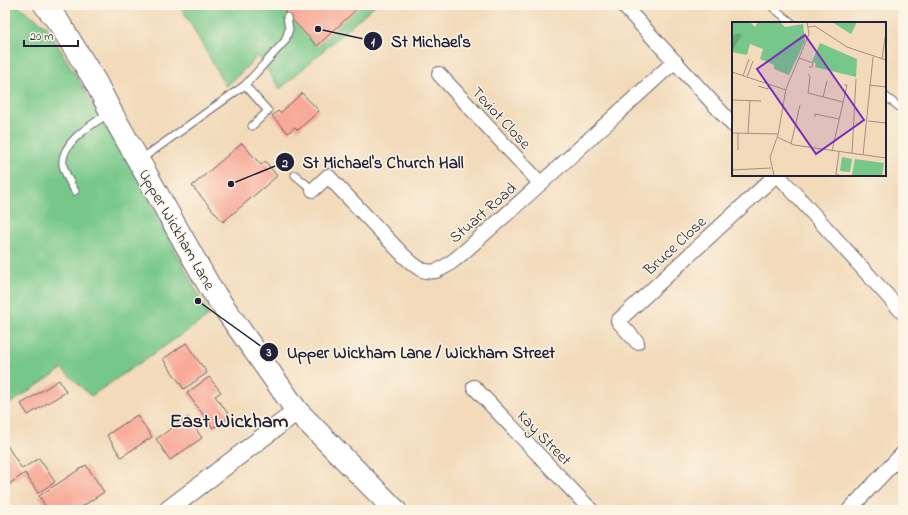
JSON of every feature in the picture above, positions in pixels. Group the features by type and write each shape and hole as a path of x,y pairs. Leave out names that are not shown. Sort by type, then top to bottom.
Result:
{"main road":[{"name":"Upper Wickham Lane","path":"45,5 59,23 92,75 138,161 211,289 297,411 395,510"}],"street":[{"path":"623,5 732,125"},
{"name":"Stuart Road","path":"313,190 328,176 414,266 424,272 436,271 446,267 675,61"},
{"name":"Teviot Close","path":"439,74 540,183"},
{"name":"Bruce Close","path":"637,342 618,321 776,176"},
{"path":"778,176 903,313"},
{"name":"Kay Street","path":"474,387 591,510"},
{"path":"177,508 297,411"},
{"path":"849,510 903,453"}],"lane":[{"path":"770,5 791,22"},
{"path":"138,161 245,85 285,41 289,29 287,17"},
{"path":"245,85 268,111 252,126"},
{"path":"886,97 903,110"},
{"path":"75,191 68,179 63,164 64,151 72,141 94,123 111,112"},
{"path":"295,175 313,190"}],"green space":[{"path":"5,5 17,5 46,26 144,188 209,316 91,396 62,369 5,407"},
{"path":"180,5 375,5 280,89 258,56 226,87"}],"building":[{"path":"291,5 361,5 317,46 284,11"},
{"path":"302,93 319,111 298,130 295,127 288,133 272,116 278,111 280,113"},
{"path":"242,143 261,165 265,161 277,176 223,222 192,186"},
{"path":"186,343 207,373 184,389 163,359"},
{"path":"209,377 221,392 215,396 230,416 213,428 187,393"},
{"path":"59,380 66,392 28,415 21,404"},
{"path":"137,415 152,437 121,457 107,435"},
{"path":"188,417 202,438 170,460 156,439"},
{"path":"5,442 22,469 39,458 55,482 38,493 25,473 5,487"},
{"path":"86,465 104,492 77,510 48,510 39,496"}],"place":[{"name":"St Michael's","path":"318,29"},
{"name":"St Michael's Church Hall","path":"231,184"},
{"name":"Upper Wickham Lane / Wickham Street","path":"198,301"}],"district":[{"name":"East Wickham","path":"229,420"}]}
